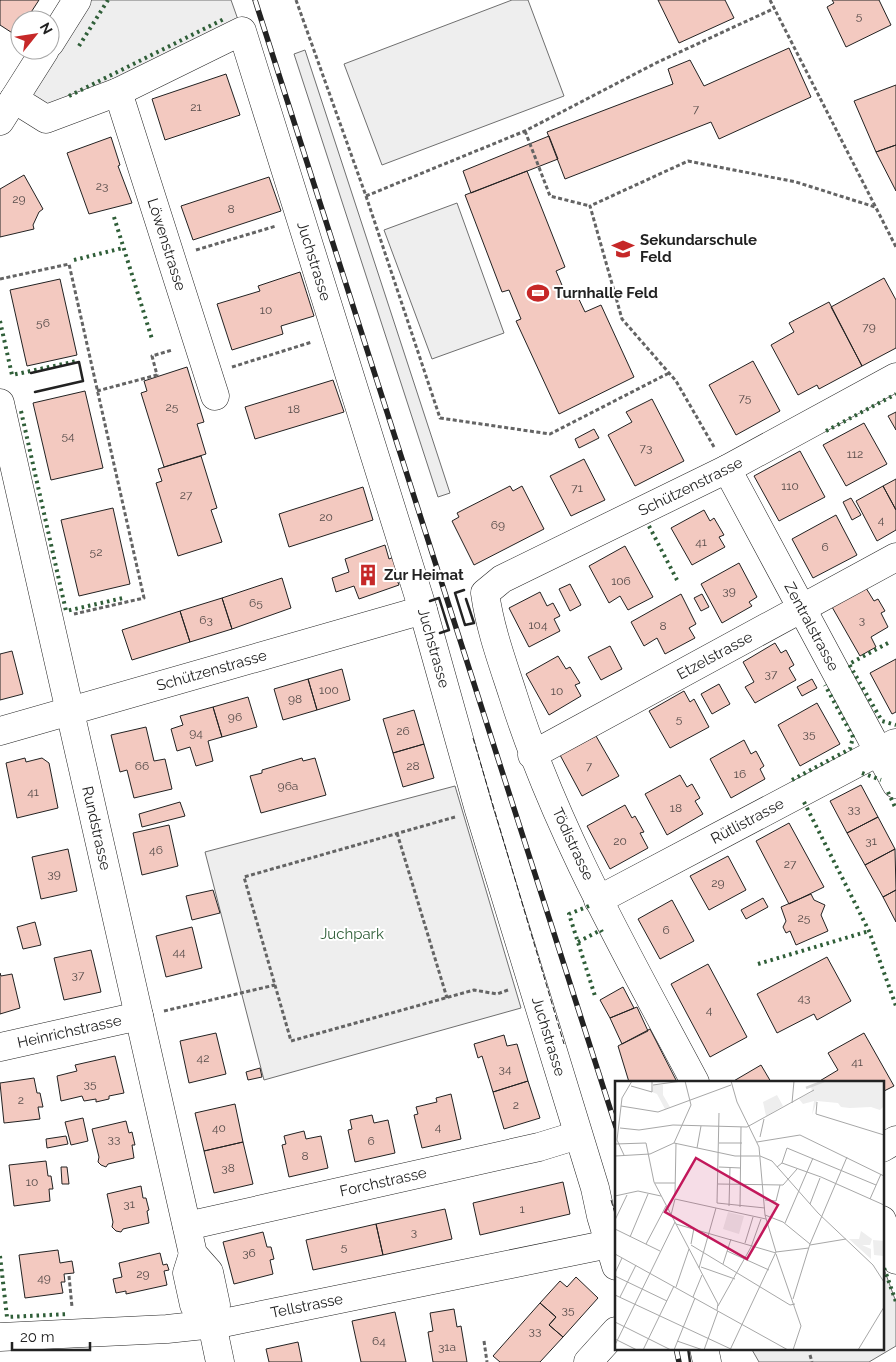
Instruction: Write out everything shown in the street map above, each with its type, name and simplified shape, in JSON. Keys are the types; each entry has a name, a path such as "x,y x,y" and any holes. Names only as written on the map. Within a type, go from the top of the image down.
{"street":[{"path":"60,26 77,0"},
{"name":"Juchstrasse","path":"118,92 242,32 423,610 479,810 578,1135 596,1188 612,1255"},
{"path":"39,60 7,110 46,119 118,92"},
{"name":"Löwenstrasse","path":"118,92 211,386"},
{"name":"Schützenstrasse","path":"485,593 502,579 727,469 896,377"},
{"name":"Rundstrasse","path":"0,403 9,482 49,619 187,1226 193,1254 187,1273 194,1305 212,1324"},
{"name":"Zentralstrasse","path":"727,469 802,609 888,747 896,784"},
{"name":"Etzelstrasse","path":"532,755 896,557"},
{"name":"Tödistrasse","path":"485,593 489,623 532,755 598,900 694,1081"},
{"name":"Schützenstrasse","path":"0,731 423,610"},
{"name":"Rütlistrasse","path":"598,900 888,747"},
{"name":"Heinrichstrasse","path":"0,1047 139,1016"},
{"name":"Forchstrasse","path":"187,1226 530,1149 578,1135"},
{"path":"884,1147 896,1140"},
{"path":"884,1226 896,1260"},
{"name":"Tellstrasse","path":"0,1337 167,1329 212,1324 612,1255"},
{"path":"212,1324 220,1362"},
{"path":"588,1362 615,1332"}],"path":[{"path":"296,0 366,196 440,418 550,434 669,373"},
{"path":"770,0 896,247"},
{"path":"366,196 525,131 656,63 775,8"},
{"path":"525,131 550,196 590,206 688,160 796,182 875,207"},
{"path":"590,206 622,319 676,381 727,469"},
{"path":"170,258 300,219"},
{"path":"0,279 69,264 144,598 49,619"},
{"path":"211,386 336,334"},
{"path":"97,391 157,375 152,356 197,342"},
{"path":"463,814 244,877 291,1041 474,990 497,994 515,988"},
{"path":"397,833 447,998"},
{"path":"139,1016 275,985"},
{"path":"484,1341 487,1362"},
{"path":"810,1355 812,1362"}],"green space":[{"path":"77,0 231,0 242,31 46,119 14,99 39,60 60,60 60,27"},
{"path":"512,0 528,0 564,96 382,165 344,64"},
{"path":"305,50 450,493 438,497 294,54"},
{"path":"457,203 504,333 432,359 384,230"},
{"name":"Juchpark","path":"455,786 521,1008 264,1080 205,852"}],"shaded area":[{"path":"884,1269 896,1302 896,1346 869,1362 759,1362 752,1350 884,1350"}],"building":[{"path":"0,0 39,0 32,10 10,10 10,31 0,25"},
{"path":"658,0 725,0 734,18 679,43"},
{"path":"832,0 879,0 891,25 846,47 827,7 834,3"},
{"path":"789,48 811,97 719,139 711,122 565,179 547,132 673,84 668,69 690,60 704,86"},
{"path":"226,74 240,115 165,140 152,99"},
{"path":"896,85 896,145 876,152 854,101"},
{"path":"549,136 558,159 471,193 463,171"},
{"path":"111,137 120,165 118,166 132,203 89,214 67,153"},
{"path":"896,145 896,191 876,152"},
{"name":"Turnhalle Feld","path":"527,171 565,267 556,271 567,297 576,293 585,312 601,305 634,377 559,414 516,321 521,319 509,290 502,292 465,195"},
{"path":"24,175 43,209 39,212 33,225 34,229 0,237 0,189"},
{"path":"269,177 281,211 193,240 181,206"},
{"path":"300,272 314,316 281,326 283,334 232,350 217,304 260,291 258,286"},
{"path":"884,278 896,300 896,348 862,366 831,307"},
{"path":"60,279 77,355 27,366 10,290"},
{"path":"829,302 862,366 819,389 817,385 798,395 771,345 794,332 789,323"},
{"path":"753,361 780,411 736,435 709,385"},
{"path":"187,367 204,422 197,424 206,454 164,467 141,393 147,391 144,381"},
{"path":"333,380 344,412 255,439 245,407"},
{"path":"85,391 103,468 51,480 33,403"},
{"path":"652,399 684,461 635,486 608,435 632,422 626,412"},
{"path":"896,412 896,430 888,416"},
{"path":"864,423 887,464 846,486 823,445"},
{"path":"594,429 599,438 579,448 575,439"},
{"path":"800,451 825,497 779,521 754,476"},
{"path":"201,456 217,508 211,510 222,542 178,556 156,483 162,481 158,469"},
{"path":"584,459 605,500 571,516 550,476"},
{"path":"896,479 896,510 883,486"},
{"path":"510,486 513,491 522,486 544,529 474,565 452,521 459,517 457,513"},
{"path":"883,486 896,510 896,530 877,541 856,501"},
{"path":"363,487 373,520 289,547 279,514"},
{"path":"851,498 861,515 852,520 843,502"},
{"path":"113,508 130,584 79,596 61,520"},
{"path":"704,510 710,521 714,518 724,535 719,537 725,547 692,565 671,528"},
{"path":"836,515 857,555 813,578 792,539"},
{"name":"Zur Heimat","path":"385,545 389,559 394,557 399,570 394,572 399,585 359,599 354,586 336,592 332,578 349,572 345,559"},
{"path":"625,546 653,597 628,610 620,596 609,603 589,566"},
{"path":"739,563 757,597 749,602 752,606 722,623 701,584"},
{"path":"282,578 291,608 232,629 222,598"},
{"path":"570,584 581,605 570,611 559,589"},
{"path":"866,588 874,601 878,599 885,611 881,613 888,627 871,637 876,647 860,656 832,607"},
{"path":"540,592 547,606 553,603 560,616 554,619 560,631 529,647 509,608"},
{"path":"681,594 696,624 689,628 695,638 665,654 657,638 644,646 631,622"},
{"path":"702,594 709,607 701,611 694,598"},
{"path":"222,598 232,629 190,642 180,611"},
{"path":"180,611 190,642 132,660 122,630"},
{"path":"775,643 781,653 786,650 794,665 789,668 796,680 755,703 745,687 754,682 743,662"},
{"path":"610,646 622,669 601,680 588,657"},
{"path":"12,651 23,694 0,700 0,654"},
{"path":"558,656 566,669 570,667 580,683 575,685 581,696 549,715 526,674"},
{"path":"896,659 896,712 892,714 870,673"},
{"path":"342,669 350,700 317,710 308,679"},
{"path":"308,679 317,710 283,720 274,689"},
{"path":"812,679 817,688 802,696 797,687"},
{"path":"719,684 730,704 712,714 701,694"},
{"path":"684,691 690,702 694,699 709,727 670,748 649,711"},
{"path":"248,697 257,727 222,737 213,707"},
{"path":"817,703 840,744 800,766 778,725"},
{"path":"213,707 222,737 208,741 213,761 196,766 190,747 177,751 171,729 183,725 180,716"},
{"path":"414,710 424,744 393,753 383,719"},
{"path":"146,727 154,761 165,759 172,789 134,798 127,770 120,772 111,735"},
{"path":"596,736 619,776 582,796 560,755"},
{"path":"744,740 751,754 756,751 764,766 760,769 765,779 731,798 710,759"},
{"path":"424,744 434,778 403,787 393,753"},
{"path":"25,758 26,762 42,758 49,763 58,808 17,818 6,763"},
{"path":"302,758 303,761 315,758 326,795 261,813 250,776 262,773 262,770"},
{"path":"680,775 687,787 692,784 700,798 695,801 703,814 667,835 645,794"},
{"path":"861,785 878,817 847,833 830,801"},
{"path":"180,802 185,816 142,827 139,814"},
{"path":"625,805 632,818 635,816 644,832 640,833 648,848 610,869 587,826"},
{"path":"878,817 895,849 865,865 847,833"},
{"path":"789,823 824,887 789,904 756,841"},
{"path":"169,825 178,866 142,875 133,833"},
{"path":"68,849 77,891 41,899 32,857"},
{"path":"895,849 896,890 883,897 865,865"},
{"path":"728,856 746,890 709,910 690,876"},
{"path":"213,890 220,913 192,920 186,896"},
{"path":"896,890 896,922 883,897"},
{"path":"811,894 814,900 825,905 821,915 828,931 796,945 790,931 786,933 783,927 786,921 781,907"},
{"path":"763,898 768,907 746,919 741,910"},
{"path":"672,900 694,941 660,959 638,919"},
{"path":"35,922 41,945 23,949 17,927"},
{"path":"192,927 202,968 166,977 156,936"},
{"path":"91,950 101,992 64,1000 54,958"},
{"path":"827,957 851,1001 817,1020 814,1014 777,1033 757,994"},
{"path":"708,964 747,1037 710,1057 671,984"},
{"path":"0,973 1,976 12,974 20,1008 0,1014"},
{"path":"623,987 634,1008 610,1018 600,1000"},
{"path":"637,1007 648,1031 622,1044 610,1018"},
{"path":"650,1029 676,1081 629,1081 618,1046"},
{"path":"216,1033 226,1074 189,1083 180,1041"},
{"path":"864,1033 894,1086 884,1091 884,1081 820,1081 838,1070 828,1053"},
{"path":"504,1035 507,1046 517,1044 528,1081 493,1092 482,1056 478,1058 474,1044"},
{"path":"115,1056 124,1093 109,1096 109,1099 96,1102 96,1099 84,1101 82,1096 61,1101 57,1076 77,1071 75,1065"},
{"path":"761,1065 770,1081 734,1081"},
{"path":"260,1068 262,1077 248,1080 246,1072"},
{"path":"34,1078 37,1093 40,1093 43,1107 38,1107 40,1119 4,1123 0,1083"},
{"path":"528,1081 540,1118 504,1129 493,1092"},
{"path":"451,1094 461,1139 422,1148 414,1115 418,1114 416,1107 437,1102 436,1098"},
{"path":"235,1104 243,1142 204,1151 195,1113"},
{"path":"372,1115 374,1123 388,1120 395,1153 355,1162 348,1130 352,1129 350,1120"},
{"path":"83,1118 88,1141 71,1145 65,1122"},
{"path":"126,1121 129,1133 132,1132 135,1145 132,1145 134,1158 108,1164 106,1167 101,1165 98,1162 99,1157 92,1129"},
{"path":"304,1131 306,1139 321,1136 328,1168 289,1177 282,1145 286,1144 284,1136"},
{"path":"66,1136 68,1144 47,1148 46,1139"},
{"path":"243,1142 253,1184 214,1193 204,1151"},
{"path":"46,1161 48,1176 51,1176 53,1189 49,1189 50,1201 14,1206 9,1165"},
{"path":"61,1167 67,1167 69,1184 62,1184"},
{"path":"563,1182 570,1214 480,1235 473,1203"},
{"path":"141,1186 143,1198 146,1198 149,1210 147,1211 149,1223 123,1229 121,1232 116,1231 112,1227 113,1222 107,1194"},
{"path":"445,1209 452,1239 383,1255 376,1224"},
{"path":"376,1224 383,1255 313,1270 306,1240"},
{"path":"263,1232 267,1247 271,1247 274,1259 270,1260 273,1274 234,1284 223,1242"},
{"path":"58,1250 60,1263 72,1261 74,1273 64,1274 65,1282 61,1282 63,1293 25,1298 19,1255"},
{"path":"160,1253 163,1265 167,1264 169,1270 164,1271 167,1285 126,1294 126,1291 116,1293 113,1279 122,1277 119,1263"},
{"path":"576,1277 598,1298 563,1337 549,1325 556,1317 540,1303 560,1281 567,1287"},
{"path":"540,1303 556,1317 549,1325 563,1337 540,1362 500,1362 493,1356"},
{"path":"454,1309 457,1327 461,1326 467,1362 433,1362 428,1332 433,1331 430,1313"},
{"path":"395,1312 406,1362 361,1362 352,1321"},
{"path":"298,1342 302,1362 269,1362 266,1349"}],"railway":[{"path":"255,0 615,1124"},
{"path":"676,1350 679,1362"}],"hedge":[{"path":"79,46 108,0"},
{"path":"69,96 224,19"},
{"path":"114,217 152,339"},
{"path":"74,260 123,248"},
{"path":"0,321 12,375 77,361"},
{"path":"826,431 896,394"},
{"path":"21,411 66,611 123,598"},
{"path":"649,526 677,580"},
{"path":"888,643 849,664 882,721 896,725"},
{"path":"792,780 850,749 853,737 825,685"},
{"path":"862,773 881,780"},
{"path":"888,792 896,809"},
{"path":"804,802 869,931 896,1006"},
{"path":"589,906 569,914 595,996"},
{"path":"578,942 601,930 602,932"},
{"path":"758,964 869,931"},
{"path":"0,1256 7,1317 69,1314"},
{"path":"884,1268 896,1302"}],"fence":[{"path":"473,738 564,1044"},
{"path":"611,1200 615,1214"}],"wall":[{"path":"31,373 79,362 83,381 35,392"},
{"path":"464,590 455,593 465,625 474,623 466,599"},
{"path":"430,601 439,598 449,630 440,633"},
{"path":"688,1350 690,1362"}],"place":[{"name":"Sekundarschule Feld","path":"623,249"},
{"name":"Turnhalle Feld","path":"538,293"},
{"name":"Zur Heimat","path":"368,575"}]}
